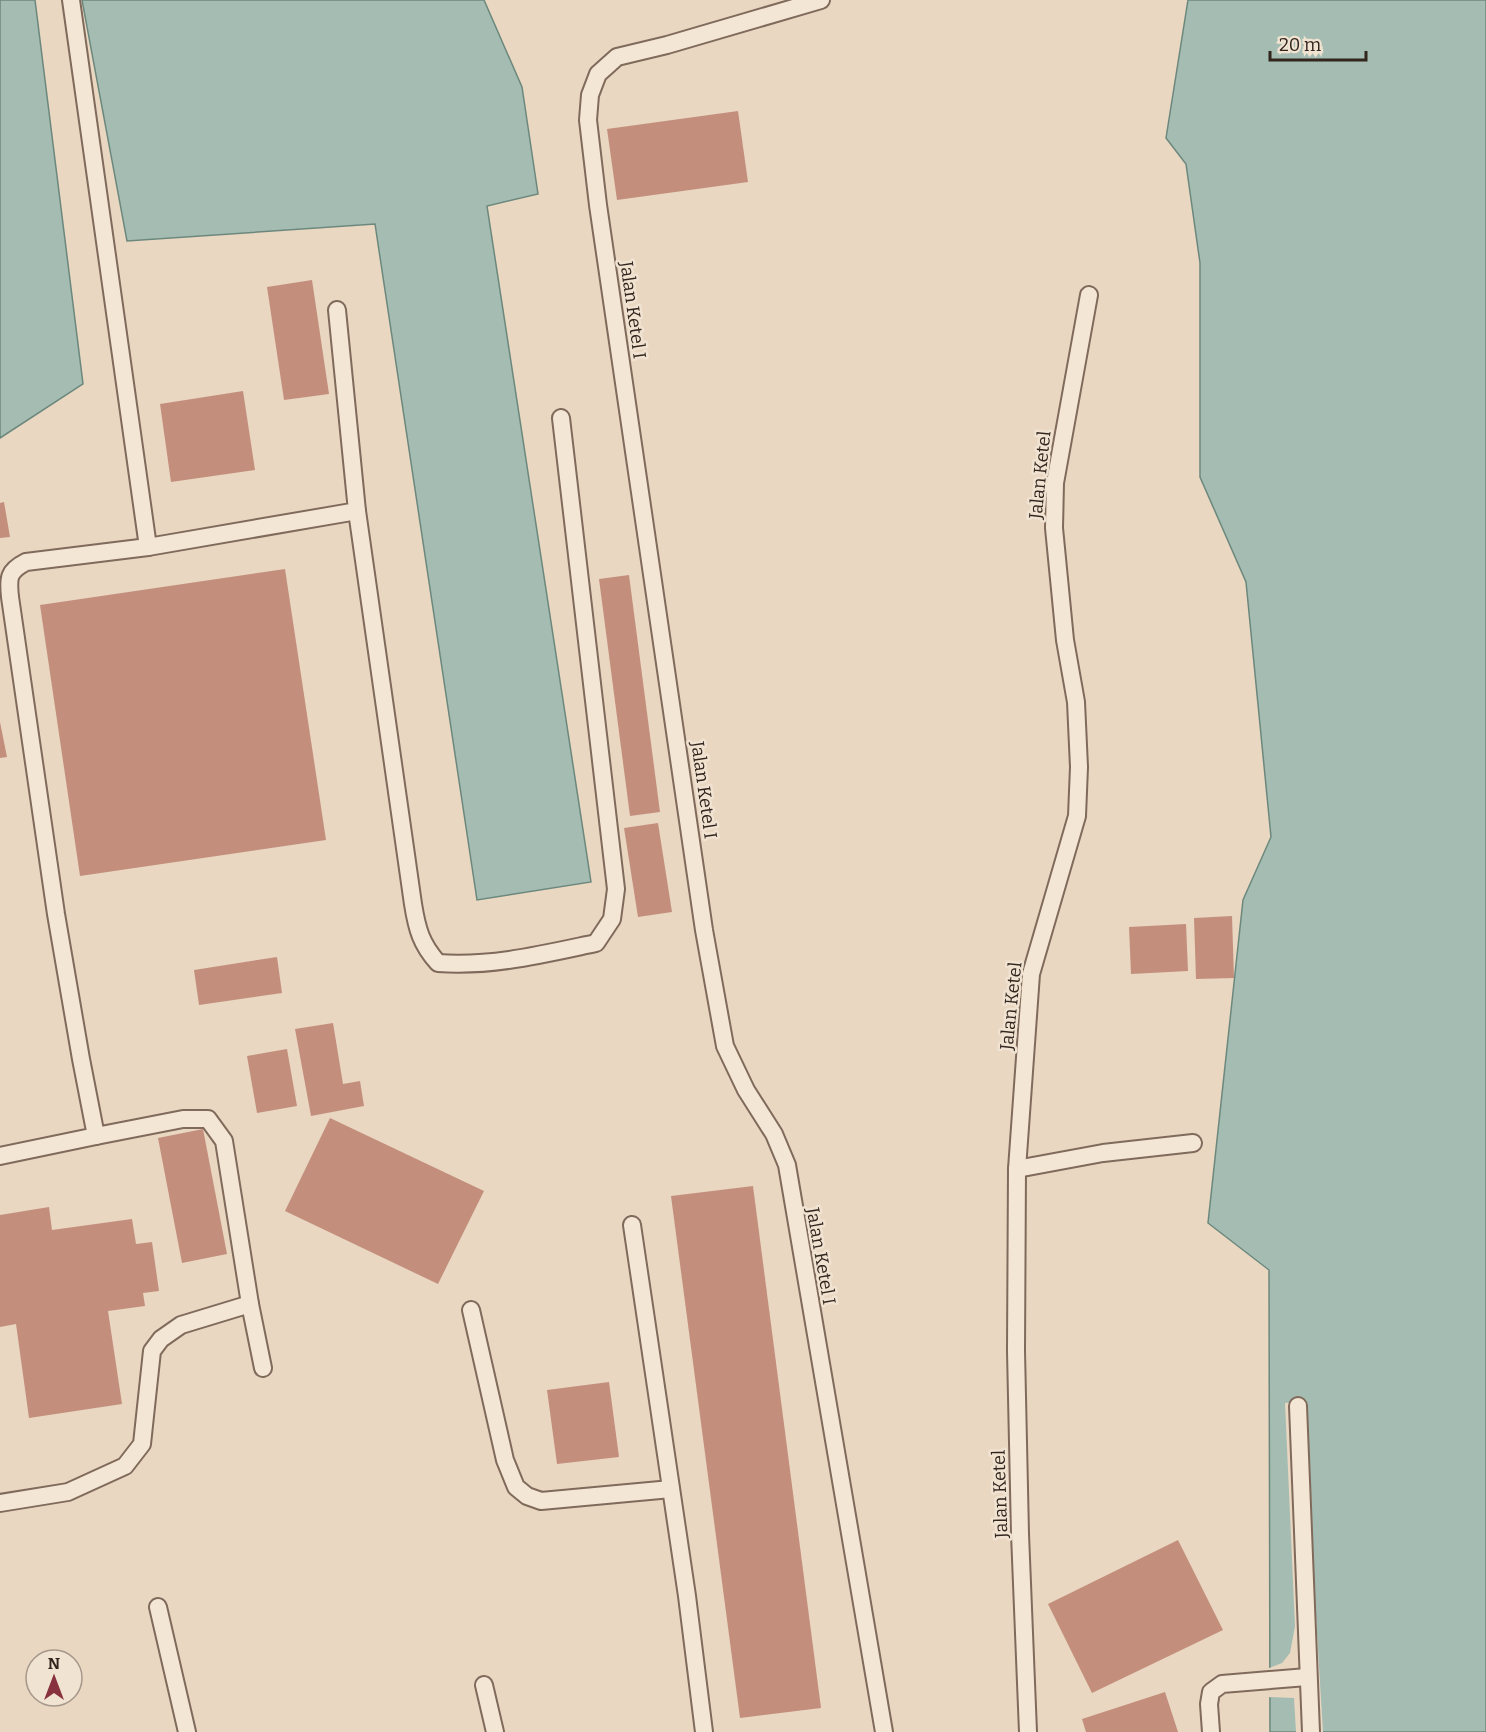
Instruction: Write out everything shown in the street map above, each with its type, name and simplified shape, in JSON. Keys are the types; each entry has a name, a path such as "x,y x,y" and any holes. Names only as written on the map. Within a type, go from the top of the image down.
{"lane":[{"path":"71,0 148,547"},
{"name":"Jalan Ketel I","path":"821,0 618,57 598,74 590,95 588,120 598,205 703,919 725,1046 746,1090 774,1134 787,1165 884,1732"},
{"name":"Jalan Ketel","path":"1028,1732 1016,1351 1017,1168 1031,974 1077,816 1079,767 1076,702 1065,640 1054,517 1055,483 1089,295"},
{"path":"337,310 357,511 414,913 417,930 427,951 438,963 519,960 596,943 612,918 616,889 561,418"},
{"path":"96,1136 56,914 5,574 26,562 148,547 357,511"},
{"path":"0,1156 183,1119 208,1119 224,1141 250,1305 263,1368"},
{"path":"1017,1168 1103,1153 1193,1143"},
{"path":"632,1224 687,1596 704,1732"},
{"path":"0,1503 68,1492 125,1466 142,1444 152,1351 161,1339 181,1325 250,1305"},
{"path":"471,1310 506,1460 516,1487 527,1496 541,1501 671,1490"},
{"path":"1298,1406 1307,1677 1311,1732"},
{"path":"158,1607 187,1732"},
{"path":"1211,1732 1209,1704 1211,1692 1222,1684 1307,1677"},
{"path":"484,1685 495,1732"}],"shaded area":[{"path":"0,0 35,0 83,384 0,438"},
{"path":"82,0 484,0 522,87 538,194 487,206 591,882 477,900 375,224 127,241"},
{"path":"1188,0 1486,0 1486,1732 1270,1732 1269,1270 1208,1223 1243,900 1271,837 1246,582 1200,477 1200,263 1186,164 1166,138"}],"pier":[{"path":"1303,1402 1323,1732 1296,1732 1294,1698 1267,1697 1267,1669 1282,1663 1290,1653 1295,1626 1285,1403"}],"building":[{"path":"738,111 748,182 617,200 607,129"},
{"path":"312,280 329,394 284,400 267,287"},
{"path":"243,391 255,470 171,482 160,404"},
{"path":"4,502 10,537 0,538 0,503"},
{"path":"285,569 326,840 80,876 40,605"},
{"path":"629,575 660,812 630,816 599,579"},
{"path":"0,722 7,757 0,758"},
{"path":"658,823 672,912 638,917 624,828"},
{"path":"1232,916 1234,978 1196,979 1194,918"},
{"path":"1186,924 1188,971 1131,974 1129,927"},
{"path":"277,957 282,993 199,1005 194,970"},
{"path":"333,1023 343,1084 360,1081 364,1106 311,1116 295,1029"},
{"path":"287,1049 297,1106 257,1113 247,1056"},
{"path":"330,1118 484,1191 438,1284 285,1211"},
{"path":"203,1129 227,1254 182,1263 158,1138"},
{"path":"753,1186 821,1708 740,1718 671,1196"},
{"path":"49,1207 52,1230 132,1219 136,1244 152,1242 159,1291 143,1293 145,1306 108,1311 122,1404 29,1418 16,1324 0,1327 0,1215"},
{"path":"609,1382 619,1457 557,1464 547,1390"},
{"path":"1178,1540 1223,1630 1092,1693 1048,1604"},
{"path":"1165,1692 1178,1732 1086,1732 1082,1719"}]}
